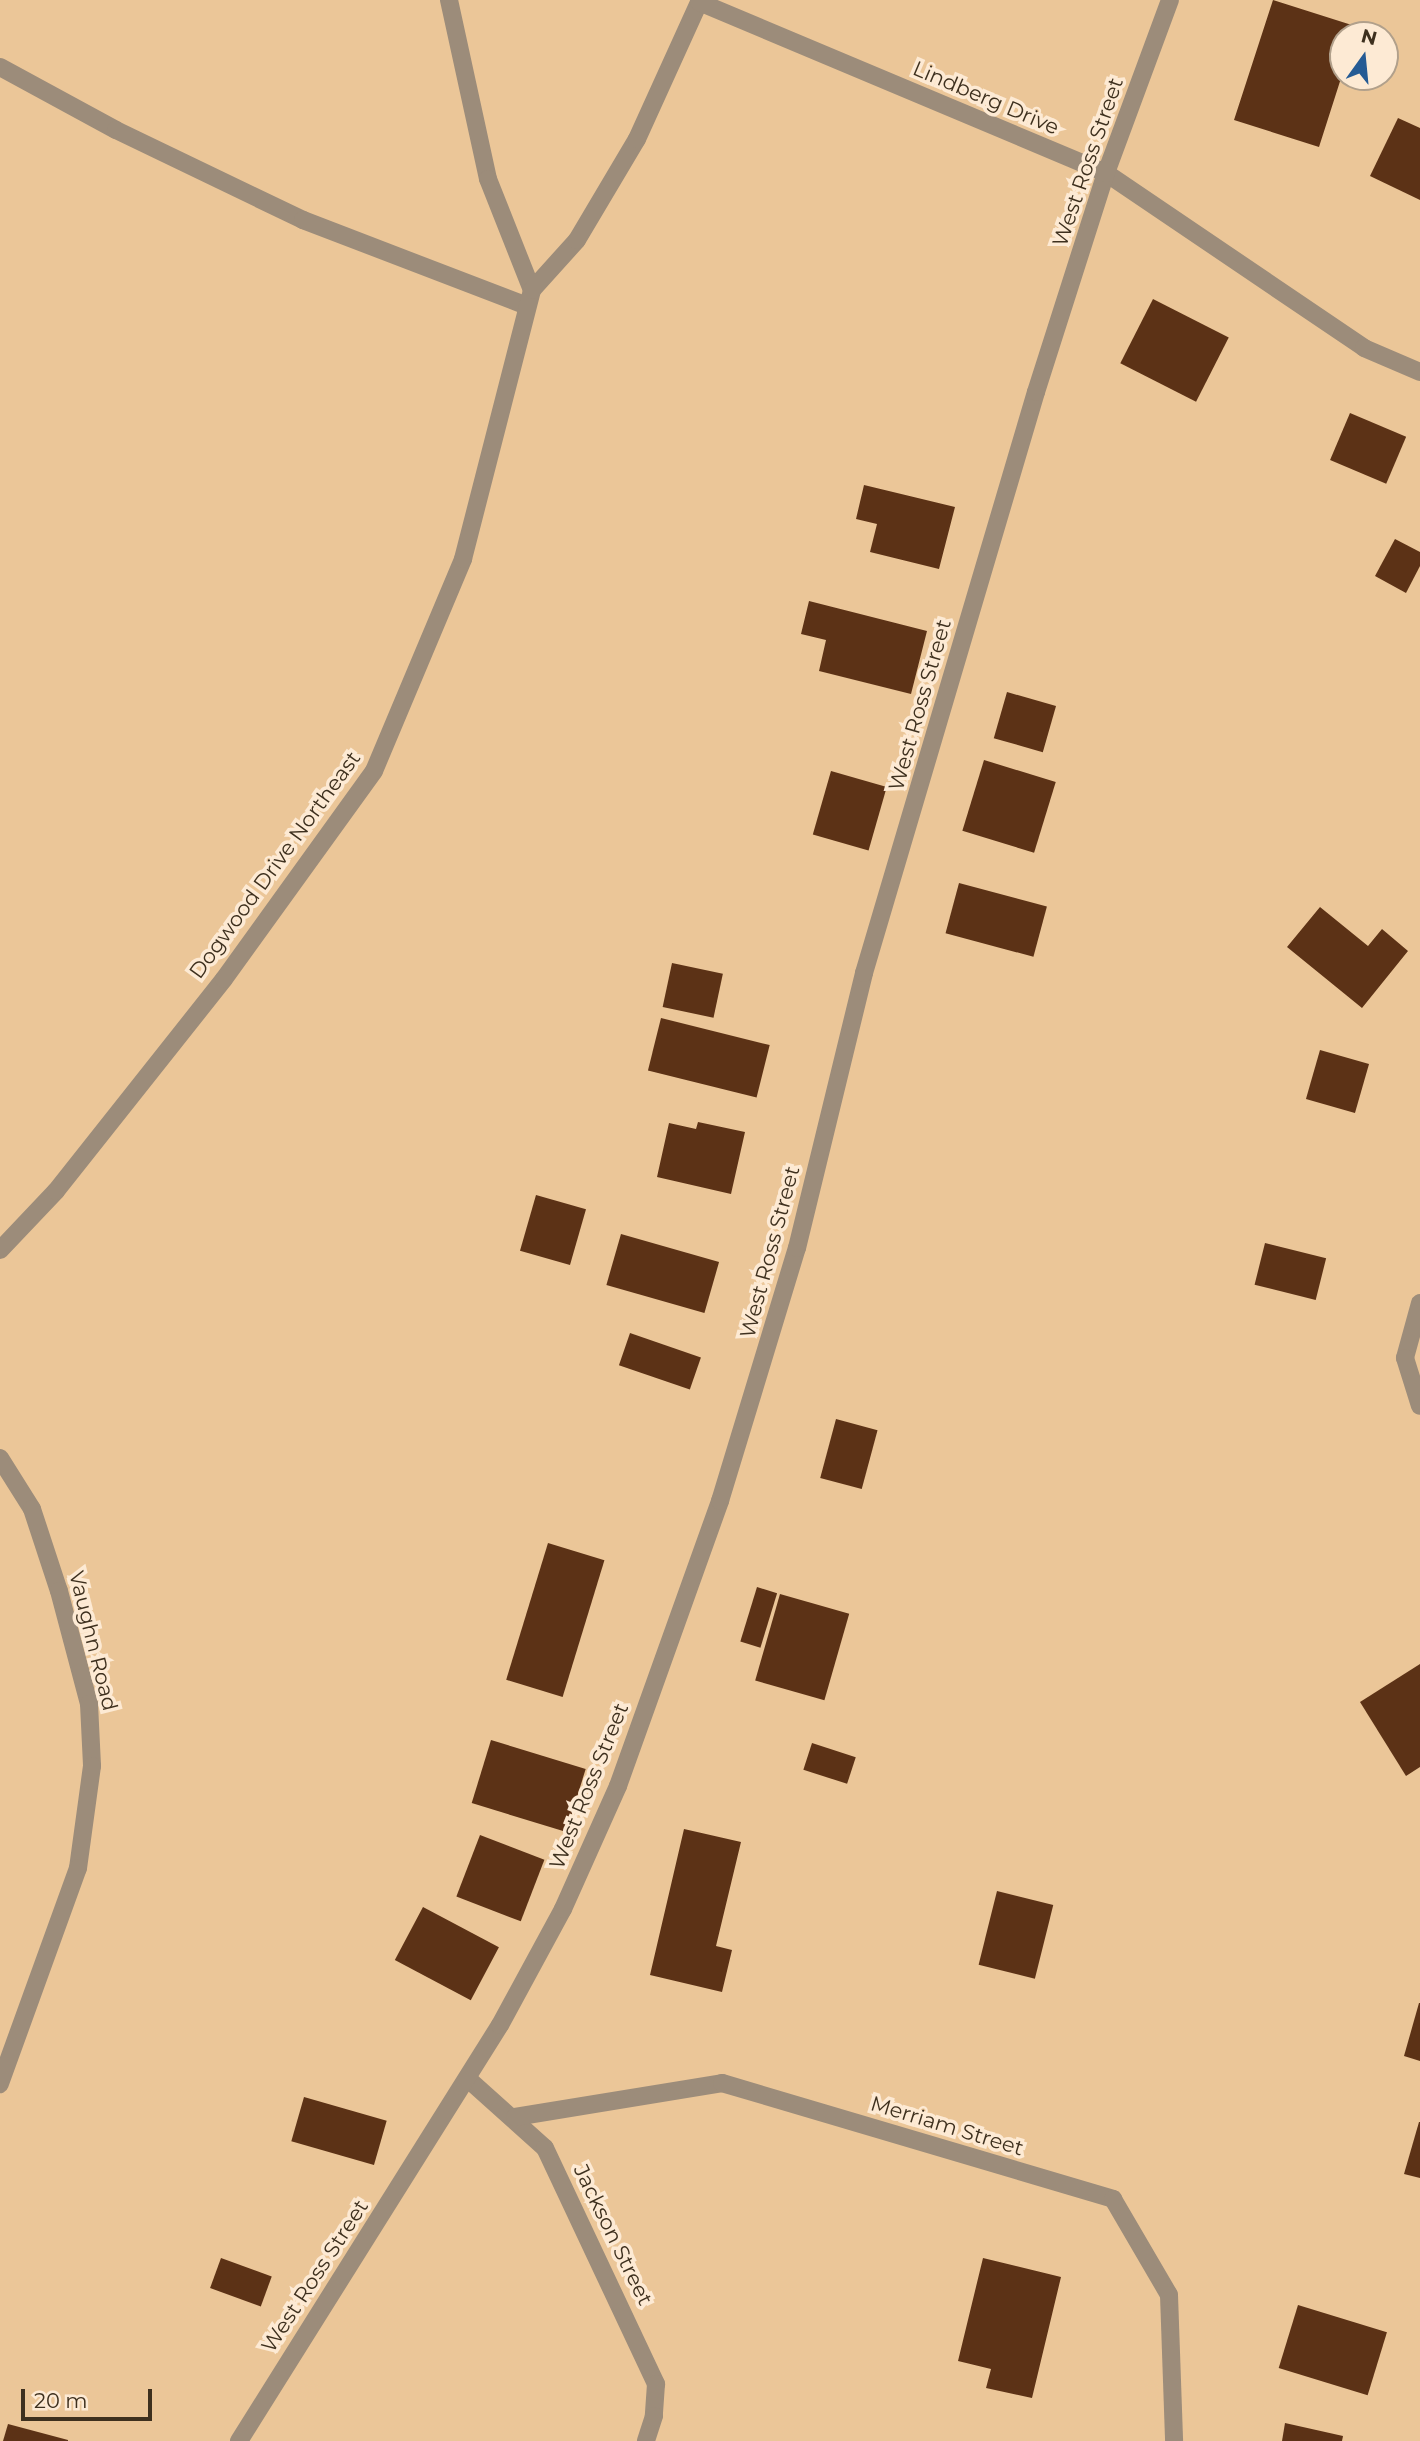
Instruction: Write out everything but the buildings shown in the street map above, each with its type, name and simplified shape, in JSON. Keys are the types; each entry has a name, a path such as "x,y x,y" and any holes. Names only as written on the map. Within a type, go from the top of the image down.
{"street":[{"path":"449,0 488,179 530,298"},
{"name":"West Ross Street","path":"239,2441 468,2079 563,1909 618,1786 720,1501 797,1248 868,959 1032,405 1106,173 1170,0"},
{"name":"Dogwood Drive Northeast","path":"0,1250 56,1191 224,979 374,771 463,559 530,298 577,240 637,139 700,1"},
{"name":"Lindberg Drive","path":"700,1 1106,173 1352,340 1420,372"},
{"path":"0,67 105,125 303,220 530,298"},
{"path":"1420,1304 1405,1358 1420,1406"},
{"name":"Vaughn Road","path":"0,1458 32,1508 58,1591 89,1704 92,1766 78,1868 0,2084"},
{"name":"Jackson Street","path":"468,2079 515,2118 545,2148 656,2384 654,2416 646,2441"},
{"name":"Merriam Street","path":"515,2118 722,2083 1113,2199 1169,2295 1174,2441"}]}
